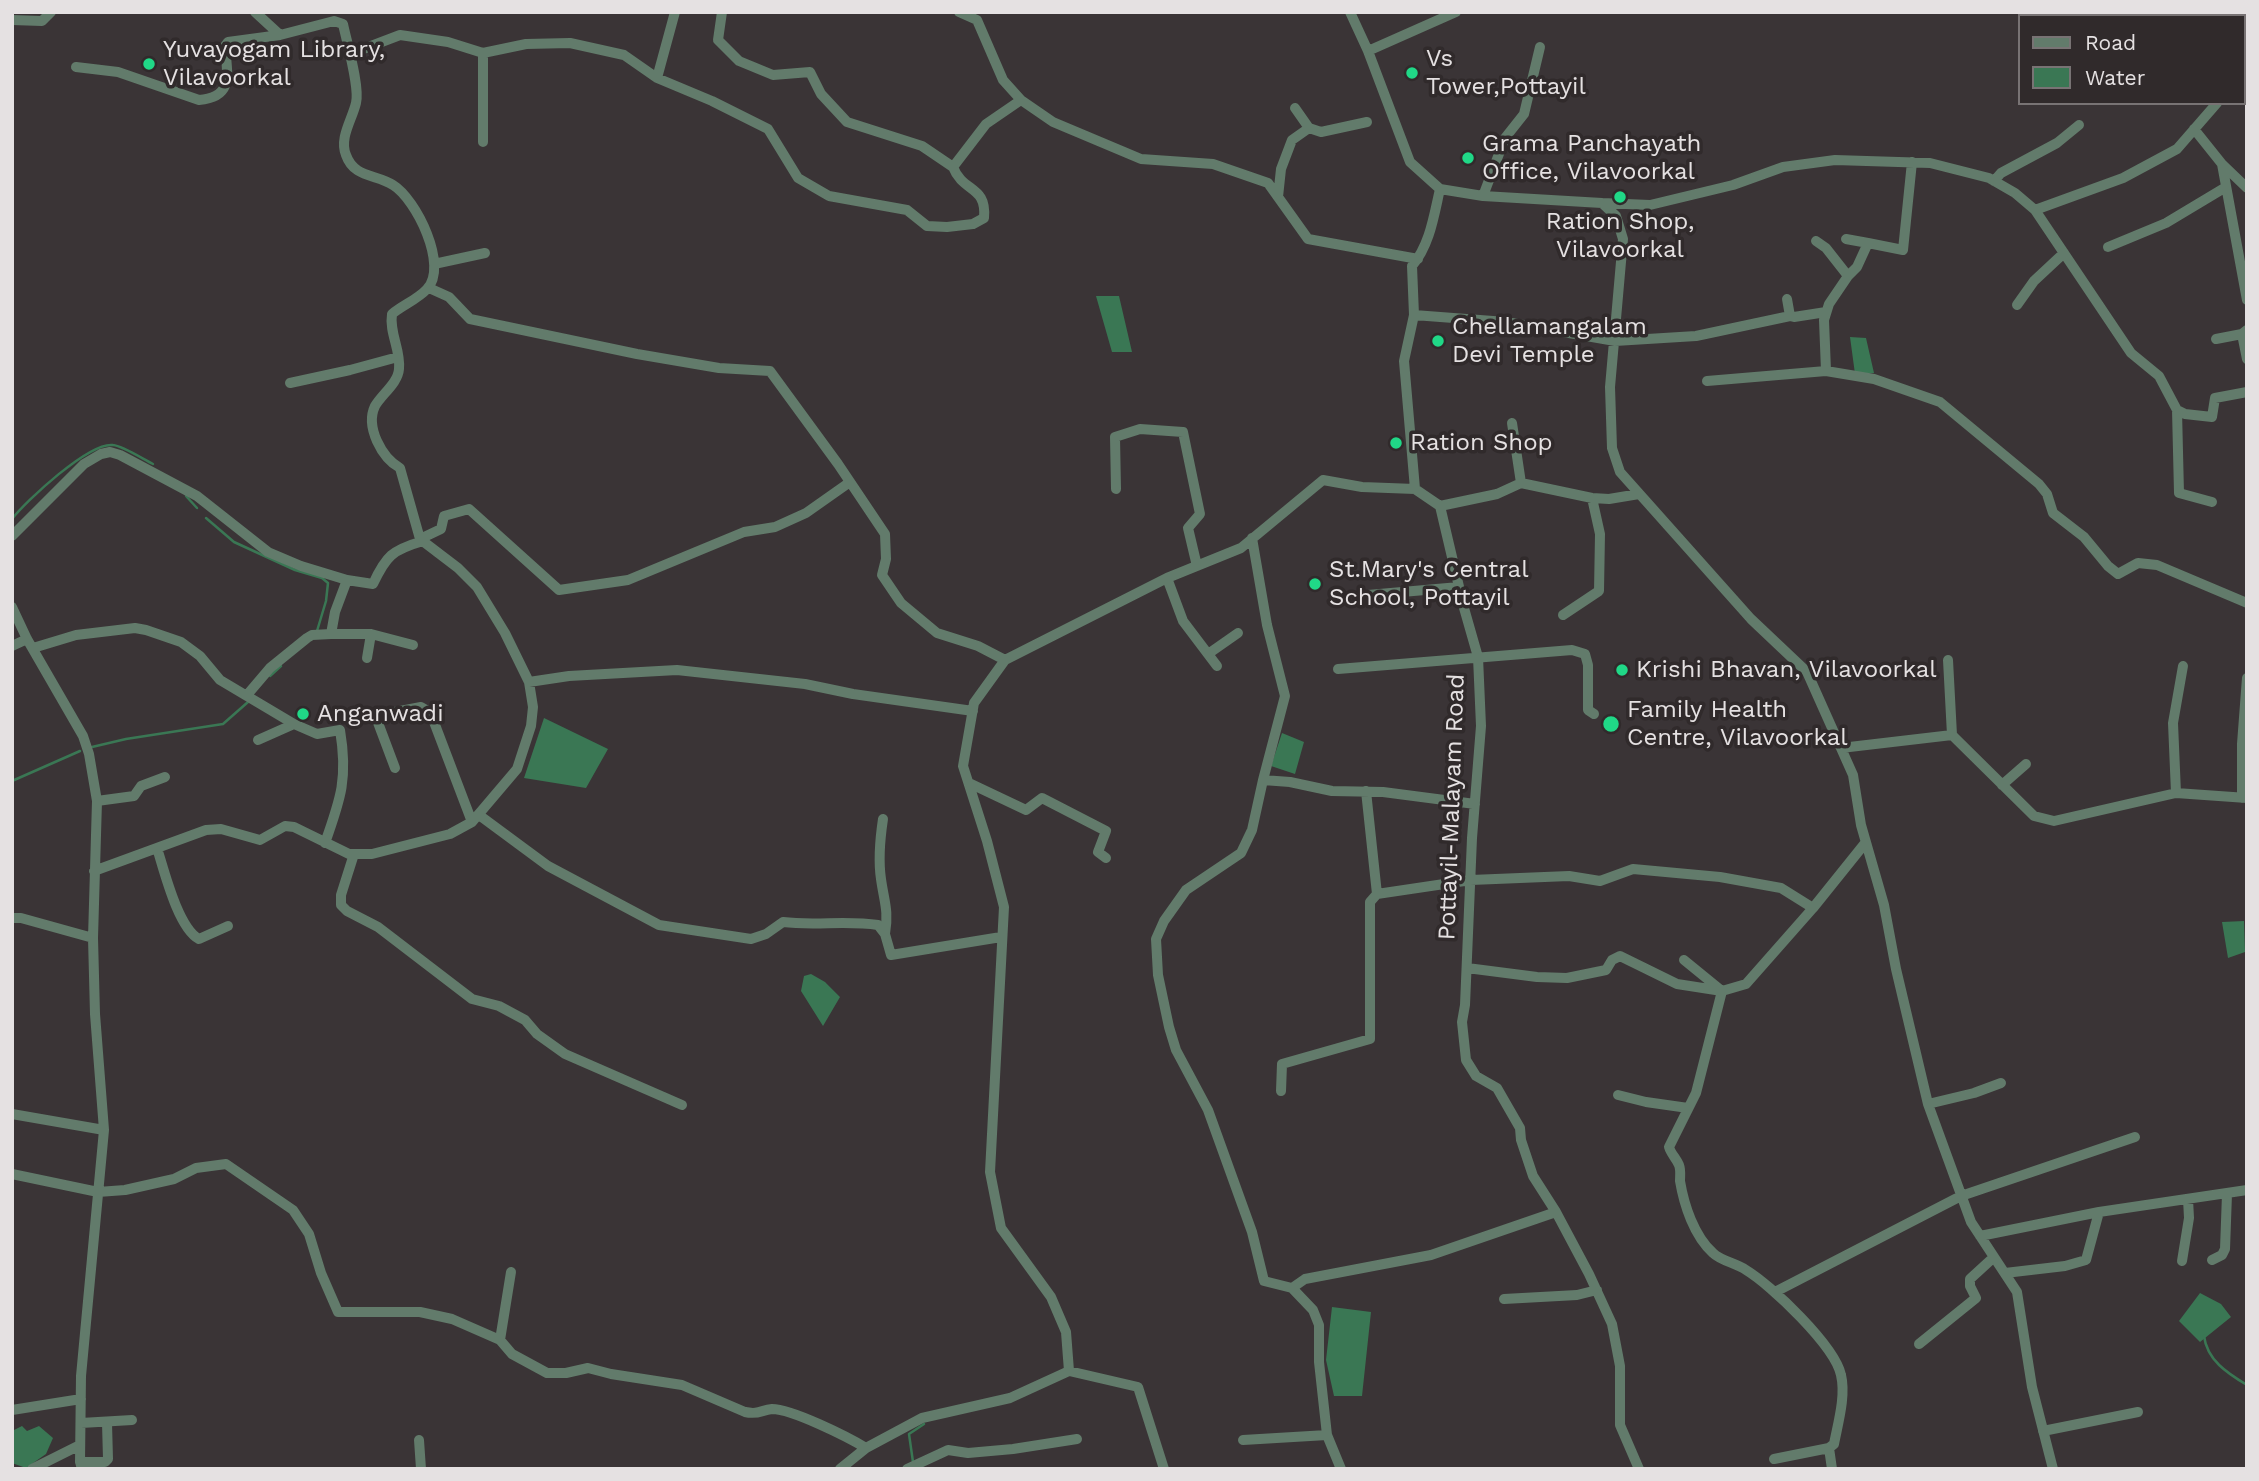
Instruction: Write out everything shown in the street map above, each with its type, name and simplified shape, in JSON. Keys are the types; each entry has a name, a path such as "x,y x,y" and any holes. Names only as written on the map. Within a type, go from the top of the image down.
{"street":[{"path":"12,20 42,21 51,12"},
{"path":"254,12 280,35"},
{"path":"657,78 675,12"},
{"path":"350,54 400,35 448,41 483,53 526,44 570,43 624,55 657,78 768,129 798,178 829,196 907,211 927,226 973,225 984,218 985,204 979,194 956,174 953,167 922,146 847,122 821,93 810,72 773,75 739,61 718,40 722,12"},
{"path":"959,12 977,20 1003,80 1021,100 1053,122 1141,159 1213,164 1268,183 1308,239 1418,259"},
{"path":"1350,12 1368,51 1410,162 1440,189 1483,196 1650,205 1733,185 1783,167 1836,160 1930,163 1994,181 2015,193 2035,211 2132,353 2159,376 2177,410 2179,493 2212,502"},
{"path":"1368,51 1456,12"},
{"path":"76,68 118,72 199,100 206,99 225,90 228,84 225,46 228,42 280,35 339,22 343,24 357,101 345,138 345,153 352,167 359,173 394,185 408,200 429,235 434,264 429,288 392,314 391,323 399,368 397,376 373,410 374,431 379,449 392,464 400,468 421,540 452,563 477,587 505,633 530,682 533,707 531,726 517,769 476,818 450,834 372,854 354,854 294,827 285,826 260,839 221,829 206,830 94,871"},
{"path":"1483,196 1505,138 1524,114 1540,47"},
{"path":"483,53 483,142"},
{"path":"953,167 986,124 1021,100"},
{"path":"2035,211 2123,178 2177,149 2215,105"},
{"path":"1295,108 1309,128 1321,132 1367,122"},
{"path":"1994,181 2001,173 2057,144 2079,125"},
{"path":"1278,198 1281,169 1292,140 1309,128"},
{"path":"2194,130 2222,164 2247,188"},
{"path":"1846,239 1903,250 1912,162"},
{"path":"2222,164 2247,300"},
{"path":"2108,247 2166,223 2226,187"},
{"path":"1415,489 1404,361 1414,315 1412,266 1418,259 1432,227 1440,189"},
{"path":"1602,203 1616,216 1623,239 1610,387 1612,448 1620,472 1751,619 1807,672 1853,775 1861,825 1884,905 1896,969 1928,1104 1971,1222 2017,1292 2032,1387 2053,1469"},
{"path":"1816,242 1826,248 1848,276"},
{"path":"1826,371 1826,312 1848,276 1857,267 1868,243"},
{"path":"434,264 485,253"},
{"path":"2017,305 2034,281 2064,253"},
{"path":"429,288 449,298 470,319 637,354 719,368 770,371 885,534 886,559 882,575 901,603 937,634 978,646 1005,660"},
{"path":"1787,299 1790,316"},
{"path":"1414,315 1506,322 1615,341 1696,336 1790,316 1796,318 1826,312"},
{"path":"2216,340 2244,332 2247,359"},
{"path":"290,383 398,357"},
{"path":"1707,381 1826,371 1874,379 1940,402 2039,484 2047,494 2053,513 2084,537 2118,574 2138,563 2157,565 2247,603"},
{"path":"2177,410 2185,414 2212,417 2215,398 2247,392"},
{"path":"1513,424 1521,483"},
{"path":"1116,489 1115,437 1140,429 1183,432 1200,514 1188,527 1197,566"},
{"path":"12,536 42,509 84,464 110,452 197,496 268,552 301,566 347,580 373,584 384,559 441,529 444,516 468,509 559,590 628,580 744,532 775,527 806,513 850,482"},
{"path":"1069,1371 1066,1332 1051,1297 1001,1228 990,1172 1004,907 987,841 963,766 974,704 1005,660 1167,578 1241,548 1323,480 1362,487 1415,489 1440,506 1497,494 1521,483 1592,498 1609,499 1639,494"},
{"path":"1563,615 1599,591 1600,534 1592,498"},
{"name":"Pottayil-Malayam Road","path":"1440,506 1478,657 1481,726 1462,1022 1466,1060 1476,1076 1497,1088 1509,1108 1520,1128 1521,1140 1533,1177 1556,1212 1612,1324 1620,1366 1620,1425 1639,1469"},
{"path":"1252,538 1267,625 1284,696 1251,830 1241,853 1186,890 1164,921 1156,939 1157,975 1172,1038 1208,1110 1252,1232 1264,1280 1292,1289 1312,1310 1319,1325 1319,1362 1328,1435 1341,1469"},
{"path":"1167,578 1183,621 1217,666"},
{"path":"331,634 335,612 347,580"},
{"path":"1368,595 1459,587"},
{"path":"12,607 83,736 97,801 93,938 96,1047 104,1130 80,1399 81,1465 105,1462 108,1459 107,1423"},
{"path":"12,646 76,635 135,628 146,630 181,642 200,656 220,680 294,724 317,733 340,730 345,767 343,794 326,843"},
{"path":"1208,654 1238,633"},
{"path":"368,659 371,634"},
{"path":"249,698 270,668 312,635 371,634 413,645"},
{"path":"1338,669 1573,650 1585,654 1588,664 1588,710 1594,713"},
{"path":"1948,660 1952,735 2034,816 2053,821 2176,793 2245,798 2242,744 2247,678"},
{"path":"2176,793 2173,723 2183,666"},
{"path":"530,682 569,676 677,670 805,684 853,694 973,711"},
{"path":"395,768 377,720 379,715 421,707 428,711 434,722 476,818 548,866 659,925 751,939 765,934 783,922 806,925 863,922 878,925 885,934 891,955 1001,937"},
{"path":"258,740 294,724"},
{"path":"1841,748 1952,735"},
{"path":"2002,785 2026,764"},
{"path":"97,801 134,796 141,786 166,777"},
{"path":"1263,780 1290,782 1332,791 1366,791 1475,804"},
{"path":"969,783 1026,810 1042,798 1106,831 1098,852 1107,858"},
{"path":"1366,791 1377,894"},
{"path":"883,819 879,852 888,917 885,934"},
{"path":"1467,968 1567,978 1606,970 1612,960 1620,956 1677,984 1722,991 1746,985 1866,842"},
{"path":"157,848 177,909 194,937 199,939 228,926"},
{"path":"354,854 341,895 341,905 347,911 379,928 472,999 499,1006 525,1020 537,1034 565,1054 682,1105"},
{"path":"1281,1091 1282,1064 1370,1039 1370,902 1377,894 1471,880 1569,876 1600,881 1633,869 1720,877 1781,888 1813,908"},
{"path":"12,918 21,918 93,938"},
{"path":"1684,960 1722,991"},
{"path":"1722,991 1696,1093 1669,1147 1671,1154 1679,1165 1681,1183 1697,1233 1714,1254 1745,1269 1775,1292 1833,1355 1841,1376 1840,1408 1834,1444 1829,1448 1774,1459"},
{"path":"1928,1104 1974,1093 2001,1083"},
{"path":"1618,1095 1688,1108"},
{"path":"12,1114 104,1130"},
{"path":"1775,1292 1961,1196 2135,1137"},
{"path":"12,1174 98,1192 125,1190 174,1179 196,1168 226,1164 293,1210 309,1234 321,1273 338,1312 420,1312 452,1319 500,1340 512,1354 547,1373 566,1373 588,1368 682,1385 745,1412 756,1414 772,1409 787,1413 866,1447"},
{"path":"1980,1236 2099,1212 2247,1190"},
{"path":"2212,1260 2222,1255 2225,1249 2227,1194"},
{"path":"2182,1261 2189,1218 2188,1199"},
{"path":"1292,1289 1305,1279 1456,1248 1556,1212"},
{"path":"2005,1273 2065,1266 2086,1260 2099,1212"},
{"path":"1919,1344 1976,1298 1970,1286 1970,1279 1994,1257"},
{"path":"500,1340 511,1272"},
{"path":"1504,1298 1577,1295 1597,1290"},
{"path":"840,1469 866,1447 922,1418 1010,1398 1069,1371 1138,1387 1164,1469"},
{"path":"12,1410 80,1399"},
{"path":"2043,1431 2138,1412"},
{"path":"81,1423 132,1420"},
{"path":"1243,1440 1328,1435"},
{"path":"907,1469 948,1450 968,1453 1013,1449 1077,1438"},
{"path":"419,1440 421,1469"},
{"path":"32,1469 80,1445"},
{"path":"1829,1448 1832,1469"}],"water":[{"path":"1096,296 1119,296 1132,352 1112,352"},
{"path":"1850,337 1866,338 1874,373 1855,374"},
{"path":"544,718 608,749 586,788 524,778"},
{"path":"1282,733 1304,742 1295,774 1271,766"},
{"path":"2244,921 2245,952 2228,958 2222,922"},
{"path":"811,974 825,982 840,997 823,1026 801,991 804,976"},
{"path":"2200,1293 2221,1304 2231,1317 2200,1342 2179,1321"},
{"path":"1332,1307 1371,1312 1362,1396 1334,1396 1326,1360"},
{"path":"22,1426 27,1431 39,1426 53,1438 46,1454 26,1468 12,1463 12,1431"}],"waterway":[{"path":"12,519 59,474 74,462 102,447 117,446 153,464"},
{"path":"186,496 197,508"},
{"path":"206,518 234,542 295,570 322,578 328,583 317,631"},
{"path":"270,676 281,666"},
{"path":"92,747 223,724 248,702"},
{"path":"12,781 80,751"},
{"path":"2204,1336 2214,1359 2225,1371 2247,1385"},
{"path":"913,1462 909,1434 924,1424"}],"place":[{"name":"Yuvayogam Library, Vilavoorkal","path":"149,64"},
{"name":"Vs Tower,Pottayil","path":"1412,73"},
{"name":"Grama Panchayath Office, Vilavoorkal","path":"1468,158"},
{"name":"Ration Shop, Vilavoorkal","path":"1620,197"},
{"name":"Chellamangalam Devi Temple","path":"1438,341"},
{"name":"Ration Shop","path":"1396,443"},
{"name":"St.Mary's Central School, Pottayil","path":"1315,584"},
{"name":"Krishi Bhavan, Vilavoorkal","path":"1622,670"},
{"name":"Anganwadi","path":"303,714"},
{"name":"Family Health Centre, Vilavoorkal","path":"1611,724"}]}
